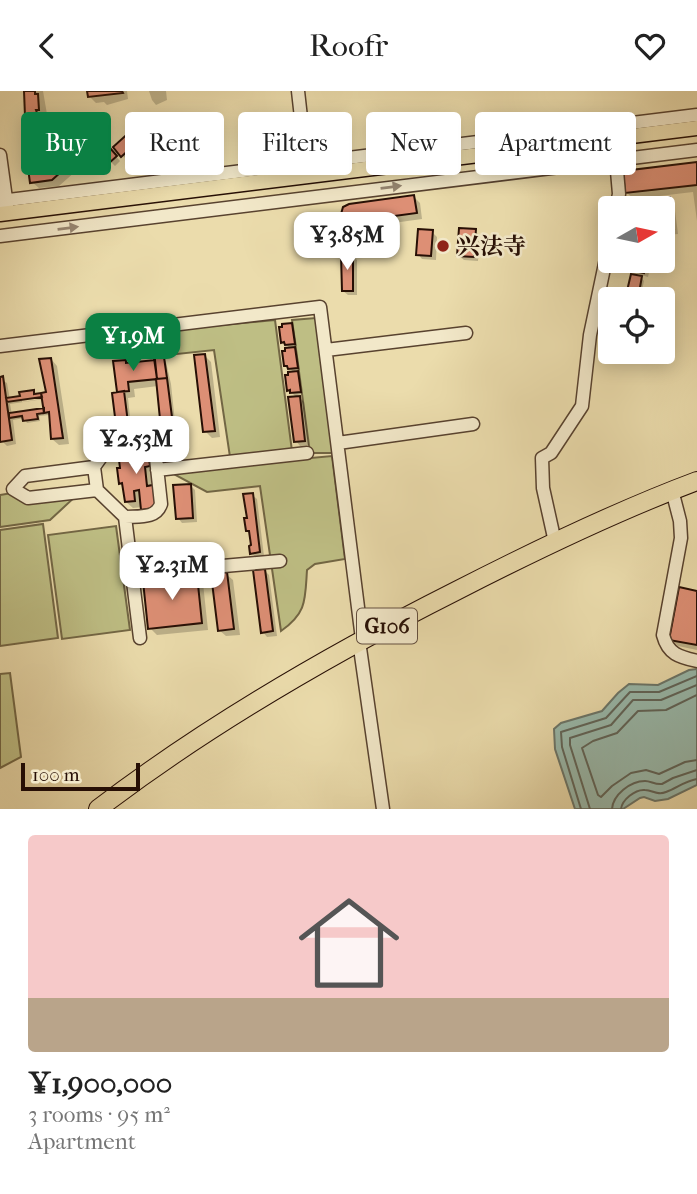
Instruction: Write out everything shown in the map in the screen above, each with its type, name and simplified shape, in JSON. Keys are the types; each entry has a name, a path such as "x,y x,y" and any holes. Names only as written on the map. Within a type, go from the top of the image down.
{"highway":[{"name":"G106","path":"98,809 154,767 221,723 361,640 555,542 697,481"}],"main road":[{"path":"352,164 697,128"},
{"path":"636,150 697,138"},
{"path":"3,210 475,167"},
{"path":"3,210 263,175"}],"street":[{"path":"298,91 300,112"},
{"path":"352,163 697,115"},
{"path":"636,153 697,150"},
{"path":"0,155 3,210"},
{"path":"0,236 475,173"},
{"path":"617,175 619,196"},
{"path":"555,542 543,488 542,458 551,453 582,406 590,335 603,273"},
{"path":"0,346 320,307 383,809"},
{"path":"326,350 466,333"},
{"path":"338,443 473,424"},
{"path":"125,517 152,515 159,510 161,504 154,440 141,426 117,432 109,440 94,467 97,490 125,517 140,638"},
{"path":"157,470 307,453"},
{"path":"7,490 25,476 94,467"},
{"path":"7,490 28,498 97,490"},
{"path":"671,490 680,521 681,538 663,635 665,644 674,654 697,661"},
{"path":"132,575 280,561"}],"green space":[{"path":"316,318 333,453 310,453 292,320"},
{"path":"275,320 292,451 230,457 214,350 149,357 147,332"},
{"path":"332,456 345,559 315,564 307,570 303,605 296,618 281,631 260,486 207,492 168,471"},
{"path":"0,495 77,495 50,520 0,527"},
{"path":"43,524 58,638 0,646 0,530"},
{"path":"116,526 130,630 62,639 48,535"},
{"path":"10,673 21,757 0,768 0,674"}],"water":[{"path":"697,669 697,785 668,799 655,801 640,798 623,809 575,809 555,749 554,729 561,723 602,711 629,684 658,685 689,670"}],"building":[{"path":"24,91 35,91 35,94 38,94 39,110 25,112"},
{"path":"87,91 122,91 123,93 88,97"},
{"path":"125,136 125,153 121,157 113,147"},
{"path":"111,149 117,156 111,161"},
{"path":"697,162 697,185 625,193 623,175 636,175 636,169"},
{"path":"29,175 58,175 52,180 30,183"},
{"path":"414,195 417,213 342,223 343,207 349,204"},
{"path":"459,228 476,229 474,257 457,256"},
{"path":"418,229 433,230 431,256 416,255"},
{"path":"341,254 353,254 353,291 342,291"},
{"path":"631,274 642,276 640,287 628,287"},
{"path":"292,323 295,344 285,345 284,342 281,343 279,327"},
{"path":"295,347 298,368 288,369 284,366 282,351"},
{"path":"205,354 215,431 203,432 194,355"},
{"path":"164,357 167,378 157,379 154,358"},
{"path":"51,358 63,438 51,439 49,412 44,413 41,393 46,392 39,359"},
{"path":"126,360 126,363 155,360 157,379 128,382 129,391 117,392 113,361"},
{"path":"298,371 301,392 290,393 290,390 287,391 285,375"},
{"path":"3,376 12,440 0,442 0,377"},
{"path":"167,378 172,417 160,419 156,379"},
{"path":"34,390 34,394 41,393 42,397 7,402 6,398 20,396 19,392"},
{"path":"124,391 128,423 116,425 112,393"},
{"path":"300,396 305,441 294,442 288,397"},
{"path":"44,408 44,413 37,414 38,419 23,421 22,416 9,418 9,413"},
{"path":"147,442 150,466 145,467 147,486 153,485 156,508 141,510 139,490 134,491 135,501 125,502 122,483 119,484 118,452 129,451 131,464 136,464 133,444"},
{"path":"191,484 193,518 176,519 173,485"},
{"path":"253,493 260,552 250,554 243,494"},
{"path":"265,569 273,631 261,633 253,570"},
{"path":"227,572 234,629 218,631 211,574"},
{"path":"197,575 202,623 148,629 143,581"},
{"path":"679,587 697,591 697,645 669,640"}],"place":[{"name":"兴法寺","path":"443,246"}]}
